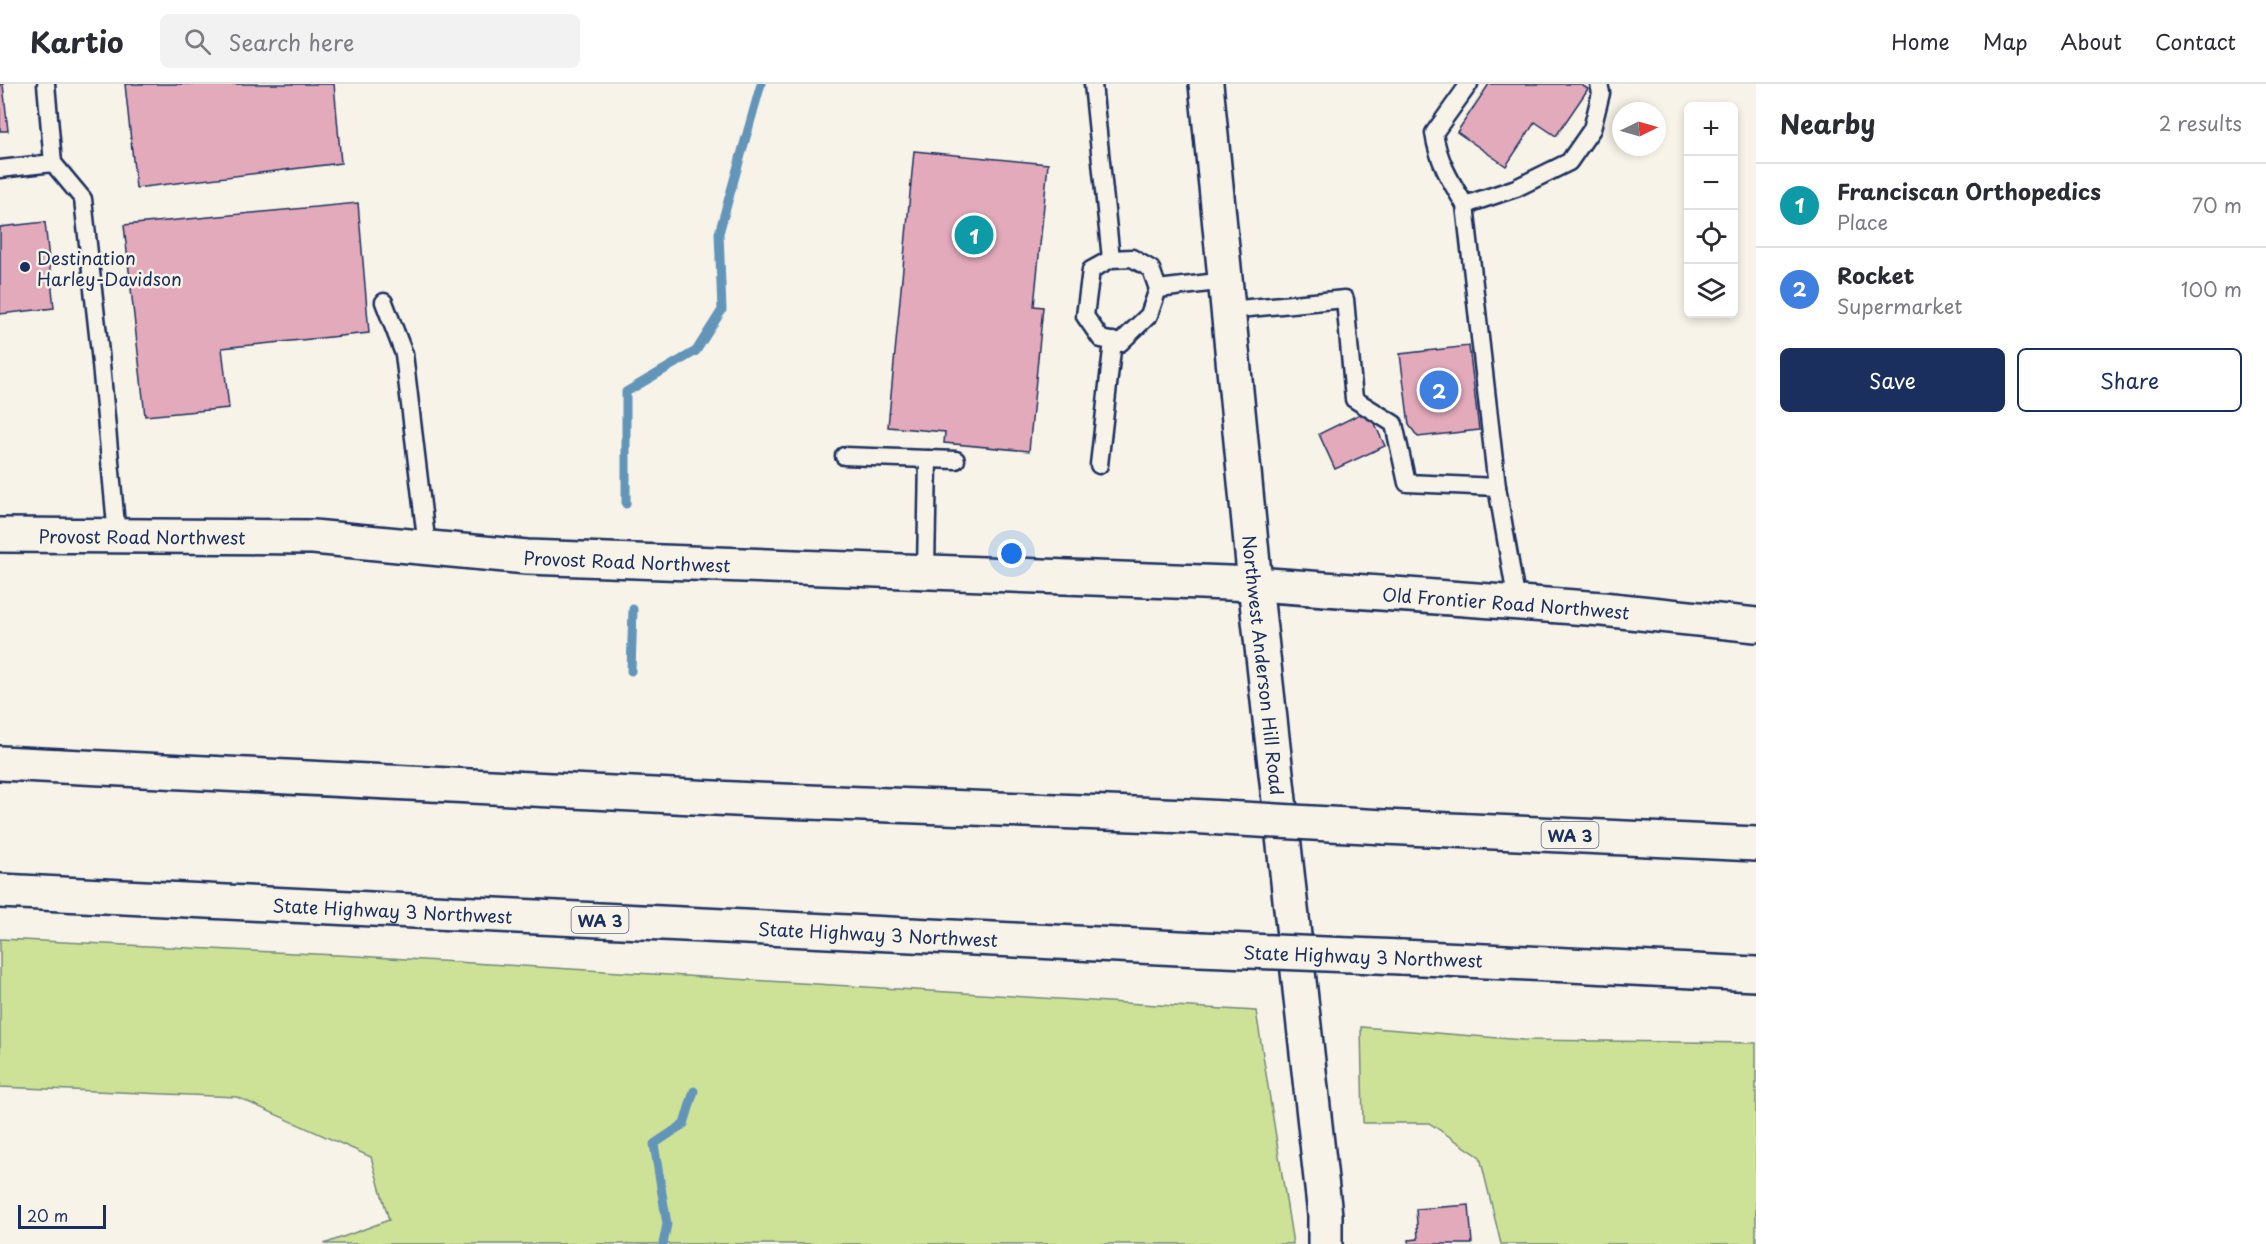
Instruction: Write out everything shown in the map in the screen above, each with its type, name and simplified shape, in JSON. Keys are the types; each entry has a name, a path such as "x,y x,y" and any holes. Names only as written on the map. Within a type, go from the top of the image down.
{"main road":[{"name":"Northwest Anderson Hill Road","path":"1206,84 1255,584 1325,1215 1325,1244"},
{"name":"Provost Road Northwest","path":"0,535 313,537 527,557 1255,584"},
{"name":"Old Frontier Road Northwest","path":"1255,584 1602,609 1756,625"},
{"name":"WA 3","path":"0,763 755,800 1188,816 1756,844"},
{"name":"State Highway 3 Northwest","path":"0,891 1756,974"}],"lane":[{"path":"46,84 54,163 83,199 117,536"},
{"path":"1093,84 1111,259"},
{"path":"1469,84 1434,134 1436,150 1448,178 1466,205 1497,487 1517,603"},
{"path":"1466,205 1516,188 1569,162 1592,129 1601,93 1599,84"},
{"path":"0,169 54,163"},
{"path":"1132,258 1151,269 1158,289 1149,315 1120,343 1101,339 1085,316 1091,270 1111,259 1132,258"},
{"path":"1158,289 1227,295 1345,299 1354,399 1394,424 1407,483 1497,487"},
{"path":"384,302 404,354 427,548"},
{"path":"1099,465 1113,341"},
{"path":"844,456 956,460"},
{"path":"926,571 928,459"}],"green space":[{"path":"0,939 357,956 1256,1011 1293,1244 324,1244 389,1220 371,1157 237,1097 0,1087"},
{"path":"1361,1027 1523,1040 1756,1043 1756,1244 1501,1244 1480,1157 1429,1123 1363,1123"}],"building":[{"path":"0,84 3,84 8,131 0,131"},
{"path":"125,84 334,84 341,163 136,188"},
{"path":"1489,84 1580,84 1588,89 1556,136 1535,122 1506,166 1457,132"},
{"path":"914,151 1048,164 1034,306 1043,307 1029,451 944,443 945,432 888,427"},
{"path":"358,203 369,333 222,348 229,408 145,416 124,225"},
{"name":"Destination Harley-Davidson","path":"45,222 54,308 0,314 0,227"},
{"path":"1469,346 1479,430 1418,437 1409,425 1400,354"},
{"path":"1368,410 1385,446 1335,469 1319,434"},
{"path":"1469,1205 1472,1244 1409,1244 1409,1240 1418,1239 1416,1209"}],"waterway":[{"path":"626,504 626,392 696,351 722,310 719,233 761,84"},
{"path":"631,671 633,609"},
{"path":"663,1244 667,1224 654,1144 684,1124 694,1091"}],"place":[{"name":"Franciscan Orthopedics","path":"974,235"},
{"name":"Destination Harley-Davidson","path":"25,267"},
{"name":"Rocket","path":"1439,390"}]}
